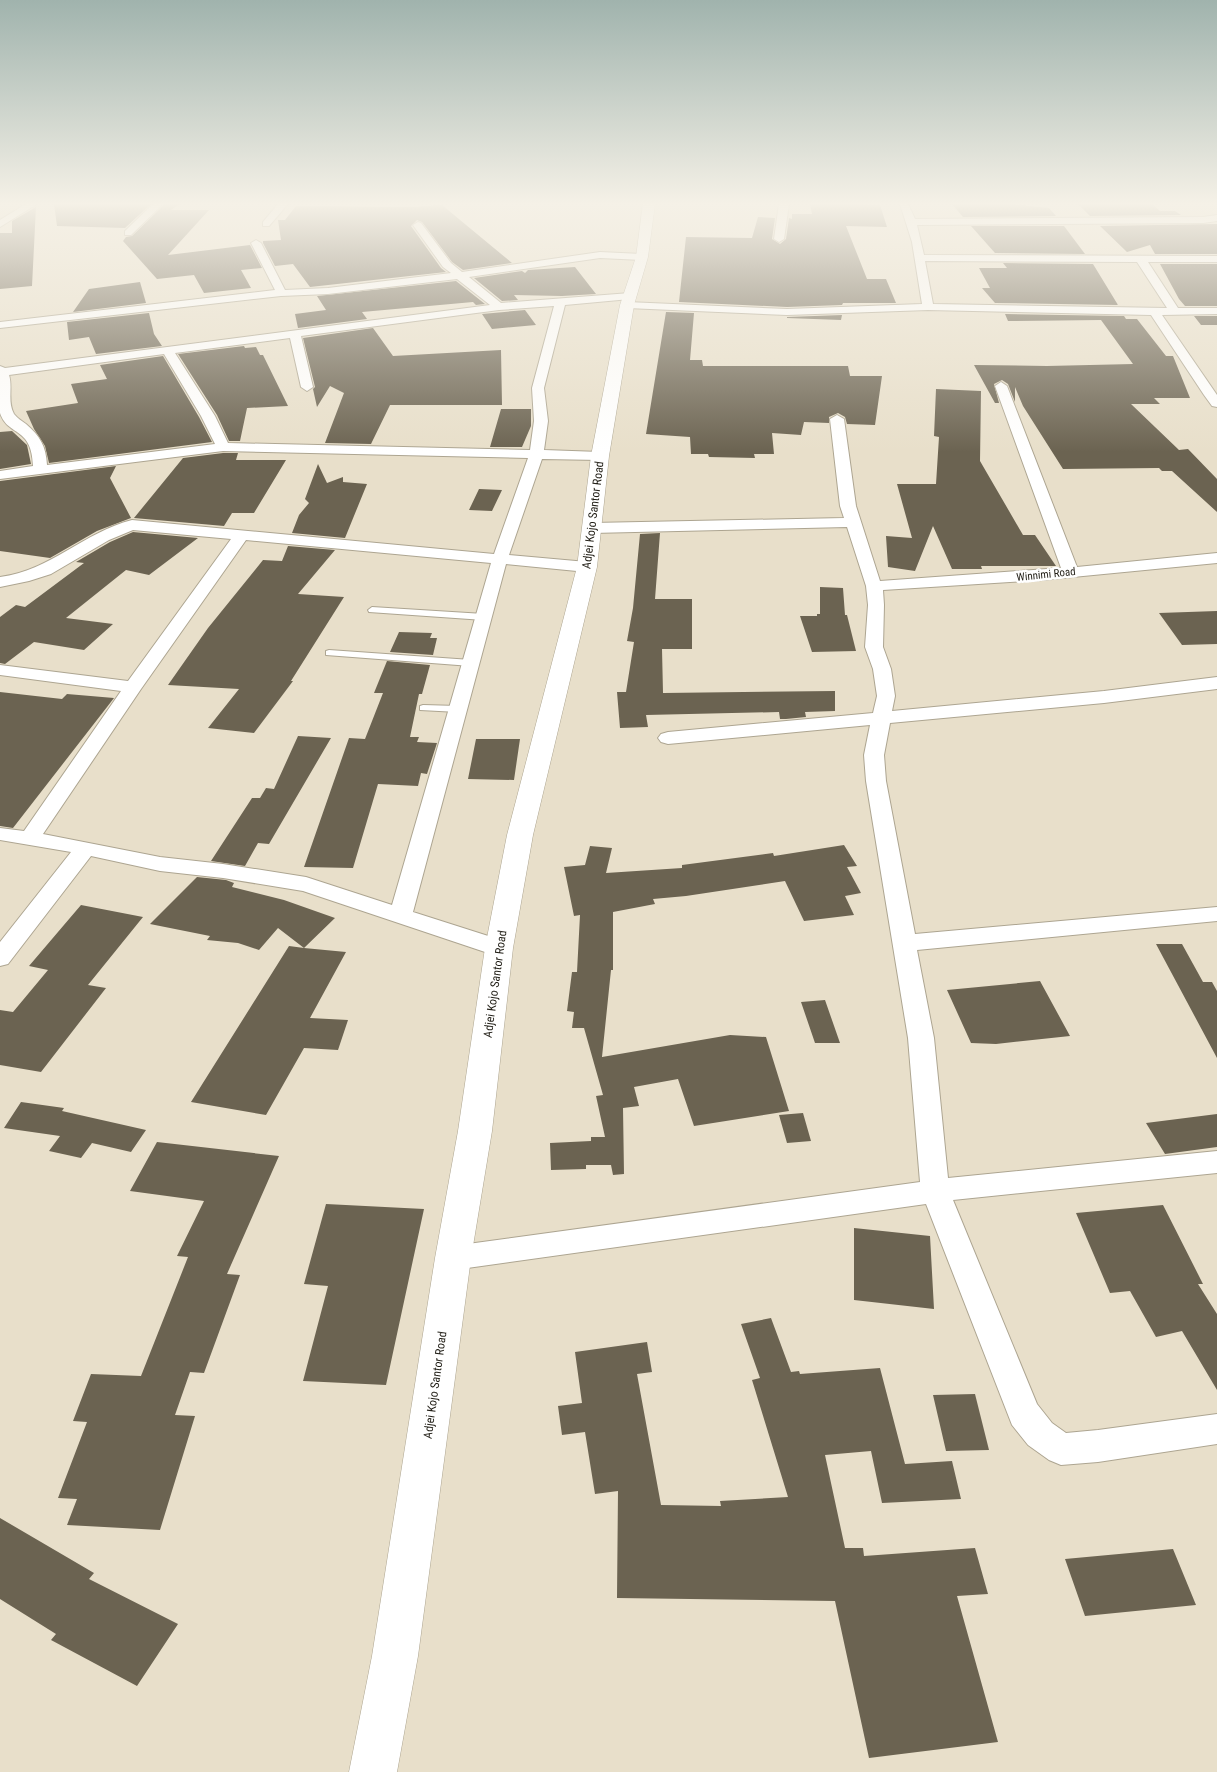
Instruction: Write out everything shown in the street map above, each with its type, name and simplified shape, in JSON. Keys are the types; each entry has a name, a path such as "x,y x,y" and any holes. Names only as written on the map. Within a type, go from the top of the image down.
{"street":[{"path":"279,287 281,293"},
{"path":"0,324 281,293 357,287"},
{"path":"474,287 499,307"},
{"name":"Adjei Kojo Santor Road","path":"373,1772 395,1656 453,1258 475,1131 499,948 520,835 587,567 600,456 631,287"},
{"path":"924,287 928,308"},
{"path":"1158,287 1174,311"},
{"path":"40,470 40,455 35,440 10,417 5,408 6,384 1,372 499,307 560,302 628,301 788,312 928,308 1154,312 1217,311"},
{"path":"401,914 500,558 536,455 541,421 538,388 560,302"},
{"path":"1154,312 1166,326 1203,385 1217,403"},
{"path":"295,334 307,387"},
{"path":"167,350 208,416 223,447"},
{"path":"1001,386 1070,571"},
{"path":"837,419 848,506 874,586 876,605 874,647 882,669 886,696 874,754 876,781 921,1038 935,1191 1024,1414 1040,1434 1061,1449 1098,1446 1217,1429"},
{"path":"0,491 5,474 223,447 600,456"},
{"path":"592,528 853,522"},
{"path":"0,582 38,574 60,563 114,530 132,525 587,567"},
{"path":"30,838 133,687 241,536"},
{"name":"Winnimi Road","path":"874,586 1042,575 1217,558"},
{"path":"0,670 133,687"},
{"path":"668,738 1104,697 1217,683"},
{"path":"0,834 86,848 160,864 223,871 306,884 499,948"},
{"path":"0,958 86,848"},
{"path":"904,943 1217,914"},
{"path":"453,1258 935,1191 1217,1162"}],"lane":[{"path":"372,610 484,617"},
{"path":"329,653 471,663"},
{"path":"423,708 458,709"}],"building":[{"path":"0,287 25,287 0,289"},
{"path":"106,287 141,287 146,303 73,312 89,289"},
{"path":"200,287 251,288 204,293"},
{"path":"403,287 463,287 485,304 476,305 473,302 362,312 367,319 298,328 295,314 326,310 317,296"},
{"path":"485,287 590,287 596,294 562,296 514,295 518,300 502,301"},
{"path":"681,287 889,287 896,303 843,303 842,305 787,307 679,302"},
{"path":"1107,287 1118,305 995,303 982,288"},
{"path":"1172,287 1217,287 1217,306 1185,306"},
{"path":"525,310 536,325 492,329 482,314"},
{"path":"666,312 694,313 690,360 702,360 703,366 848,366 850,376 882,376 875,425 847,424 845,417 838,413 829,417 829,423 804,422 801,435 772,433 774,454 754,454 755,458 709,457 708,454 691,454 690,437 646,434"},
{"path":"149,313 154,334 162,346 96,354 89,337 69,340 67,322"},
{"path":"1005,314 1124,316 1126,319 1137,319 1166,356 1173,356 1190,398 1154,398 1160,404 1131,404 1179,450 1188,449 1217,479 1217,512 1172,471 1162,471 1159,468 1063,469 1023,406 1015,387 1015,402 1008,384 1002,380 994,384 999,403 995,403 974,365 1133,364 1101,320 1008,321"},
{"path":"842,315 841,320 787,318 787,317"},
{"path":"1194,316 1217,316 1217,325 1201,325"},
{"path":"373,328 393,356 501,350 502,405 390,405 371,444 325,443 344,393 330,386 317,407 313,389 315,387 303,338"},
{"path":"244,346 245,348 256,347 260,355 263,355 288,406 247,408 240,441 229,441 217,415 178,354"},
{"path":"163,356 212,442 49,463 45,446 34,429 26,411 78,403 71,384 107,379 100,365"},
{"path":"936,389 981,391 980,461 1023,535 1035,535 1056,566 981,566 982,569 952,569 933,526 915,571 888,567 886,536 912,538 897,484 936,484 939,437 934,436"},
{"path":"501,409 531,409 531,426 522,447 490,447"},
{"path":"12,431 27,445 31,464 0,469 0,432"},
{"path":"238,453 236,460 286,460 254,513 232,513 224,526 134,518 183,458"},
{"path":"318,464 327,483 343,477 343,482 367,484 345,538 292,533 299,515 309,503 305,499"},
{"path":"116,466 110,478 131,518 97,531 50,558 0,551 0,481"},
{"path":"479,489 502,490 492,511 469,510"},
{"path":"133,532 198,538 149,575 126,570 66,618 113,624 84,650 34,642 5,664 0,663 0,617 16,605 25,607 84,563 76,562 110,542"},
{"path":"660,533 655,599 692,599 692,649 662,649 663,693 835,691 835,711 805,712 806,717 786,719 780,719 779,712 646,715 648,727 620,728 617,692 626,692 634,642 627,641 633,608 640,534"},
{"path":"288,546 335,550 298,594 344,597 291,681 293,681 254,733 208,728 239,689 168,685 208,628 263,560 282,561"},
{"path":"820,587 843,588 845,615 847,615 856,651 812,652 800,616 817,616 817,614 820,614"},
{"path":"1217,611 1217,644 1182,645 1159,613"},
{"path":"399,632 432,633 430,638 437,638 433,655 390,652"},
{"path":"387,661 430,665 422,694 419,694 410,737 419,737 417,742 437,743 427,774 421,773 418,786 378,784 353,868 304,867 349,738 365,739 383,693 374,693"},
{"path":"0,692 62,699 67,694 114,698 13,828 0,826"},
{"path":"298,736 331,738 269,844 258,843 245,866 211,861 252,798 260,798 266,788 274,789"},
{"path":"476,739 520,739 514,780 468,779"},
{"path":"844,845 857,866 847,867 861,893 845,896 854,915 804,921 785,881 653,899 655,904 613,912 613,970 611,970 602,1057 730,1035 766,1037 789,1111 694,1126 678,1079 634,1087 639,1106 623,1108 624,1174 613,1175 611,1165 586,1165 586,1169 551,1170 550,1143 591,1141 591,1137 605,1137 596,1096 603,1095 584,1028 572,1028 574,1012 567,1011 572,972 577,972 580,915 574,916 564,867 585,865 590,846 612,848 606,873 682,868 682,865 773,853 774,856"},
{"path":"197,877 226,880 234,883 232,887 284,900 335,918 304,948 278,928 259,950 238,943 207,940 210,936 150,924"},
{"path":"81,905 143,917 88,985 106,988 41,1072 0,1065 0,1010 13,1012 48,970 29,966"},
{"path":"1156,944 1182,944 1203,982 1212,982 1217,991 1217,1058"},
{"path":"289,946 346,952 310,1018 348,1020 338,1050 304,1048 266,1115 191,1102"},
{"path":"1040,981 1070,1036 996,1044 971,1043 947,990"},
{"path":"825,1000 840,1043 815,1043 801,1002"},
{"path":"21,1102 64,1108 62,1111 146,1130 131,1152 92,1143 81,1158 49,1151 60,1136 4,1128"},
{"path":"803,1113 811,1141 787,1143 779,1115"},
{"path":"1217,1114 1217,1147 1165,1154 1146,1123"},
{"path":"157,1142 279,1156 227,1274 240,1275 204,1373 190,1372 175,1415 195,1416 160,1530 67,1525 77,1499 58,1498 87,1422 73,1421 91,1374 141,1376 188,1257 177,1256 204,1201 130,1191"},
{"path":"326,1204 424,1209 386,1385 303,1381 328,1286 304,1284"},
{"path":"1163,1205 1203,1284 1198,1284 1217,1314 1217,1390 1182,1331 1156,1337 1130,1291 1110,1293 1076,1213"},
{"path":"854,1228 930,1236 934,1309 854,1300"},
{"path":"771,1318 791,1372 799,1371 800,1374 880,1368 905,1464 952,1461 961,1499 882,1503 871,1451 825,1455 845,1548 863,1548 864,1556 975,1548 988,1594 957,1596 998,1742 869,1758 835,1601 617,1598 618,1491 595,1494 585,1432 562,1435 558,1406 582,1403 575,1352 647,1342 652,1372 637,1374 661,1505 721,1506 720,1501 788,1497 752,1380 760,1378 741,1324"},
{"path":"975,1394 989,1450 946,1451 933,1395"},
{"path":"0,1518 94,1573 89,1579 178,1624 137,1686 51,1640 56,1634 0,1599"},
{"path":"1173,1549 1196,1605 1085,1616 1065,1559"}]}
